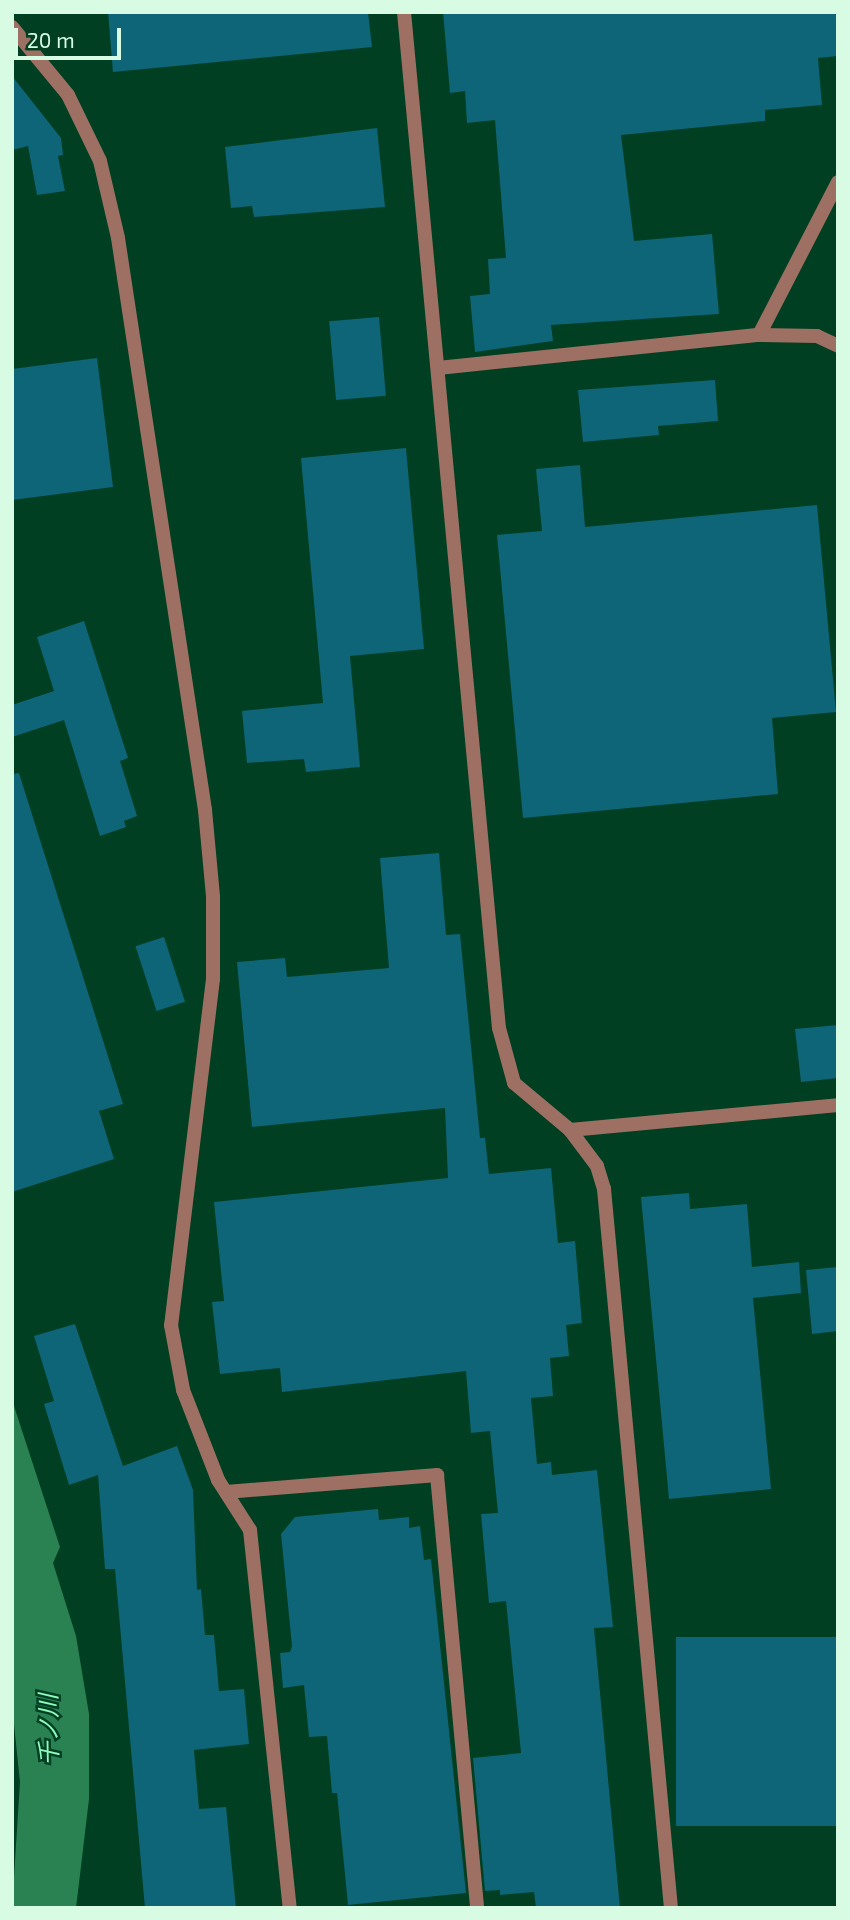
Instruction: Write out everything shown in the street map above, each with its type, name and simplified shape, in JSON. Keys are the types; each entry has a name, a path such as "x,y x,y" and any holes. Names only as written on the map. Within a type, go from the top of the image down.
{"street":[{"path":"404,12 499,1028 514,1083 570,1130 597,1166 604,1189 671,1908"},
{"path":"12,27 68,94 100,161 109,200 205,810 213,897 213,979 171,1325 183,1390 226,1492 250,1530 290,1908"},
{"path":"759,335 838,182"},
{"path":"438,369 759,335 817,336 838,346"},
{"path":"570,1130 838,1105"},
{"path":"226,1492 437,1475 477,1908"}],"water":[{"name":"千ノ川","path":"12,1400 60,1547 53,1563 76,1636 89,1714 89,1799 76,1908 12,1908 20,1782 12,1705"}],"building":[{"path":"108,12 368,12 372,47 113,72"},
{"path":"443,12 838,12 838,56 818,58 822,105 765,110 765,121 621,135 634,241 712,234 719,314 551,325 553,341 475,352 470,296 490,294 488,259 506,258 495,120 467,123 465,91 450,93"},
{"path":"12,76 61,138 63,155 58,156 65,191 37,195 28,146 12,150"},
{"path":"377,128 385,207 254,217 252,206 231,208 225,147"},
{"path":"379,317 386,396 336,400 329,321"},
{"path":"97,358 113,487 12,500 12,369"},
{"path":"715,380 718,421 658,426 659,435 583,442 578,390"},
{"path":"406,448 424,649 350,656 360,767 306,772 304,759 247,763 242,711 323,703 301,458"},
{"path":"580,465 585,527 817,505 836,712 772,718 778,794 523,818 497,535 542,531 536,469"},
{"path":"84,621 128,758 120,761 137,816 124,821 126,827 100,836 64,720 12,737 12,705 54,691 37,637"},
{"path":"19,773 123,1104 99,1111 114,1159 12,1192 12,774"},
{"path":"439,853 446,935 460,934 480,1138 485,1138 489,1174 551,1168 558,1243 575,1241 582,1323 566,1325 569,1356 550,1358 553,1396 531,1398 537,1464 551,1462 552,1475 597,1470 613,1627 594,1628 620,1908 536,1908 534,1892 500,1895 500,1890 485,1891 473,1758 521,1753 506,1601 489,1603 481,1514 498,1513 490,1431 471,1433 466,1371 282,1392 280,1368 220,1374 212,1302 224,1301 214,1202 448,1178 445,1108 252,1127 237,962 285,958 287,977 389,968 380,858"},
{"path":"164,937 185,1002 156,1011 135,946"},
{"path":"838,1025 838,1078 801,1082 795,1029"},
{"path":"689,1193 690,1209 747,1204 752,1267 799,1262 801,1293 753,1298 771,1489 669,1499 641,1197"},
{"path":"838,1267 838,1331 812,1334 806,1270"},
{"path":"75,1324 123,1466 177,1446 193,1490 197,1590 201,1589 205,1635 214,1635 219,1691 244,1689 249,1744 194,1750 199,1809 226,1807 236,1908 145,1908 115,1569 105,1569 98,1475 69,1485 44,1404 54,1401 34,1336"},
{"path":"378,1509 379,1520 409,1517 409,1528 420,1526 424,1560 431,1559 466,1893 348,1905 337,1793 332,1793 327,1736 309,1737 304,1685 283,1688 280,1653 290,1652 292,1646 281,1534 295,1517"},
{"path":"676,1637 838,1637 838,1826 676,1826"}]}
